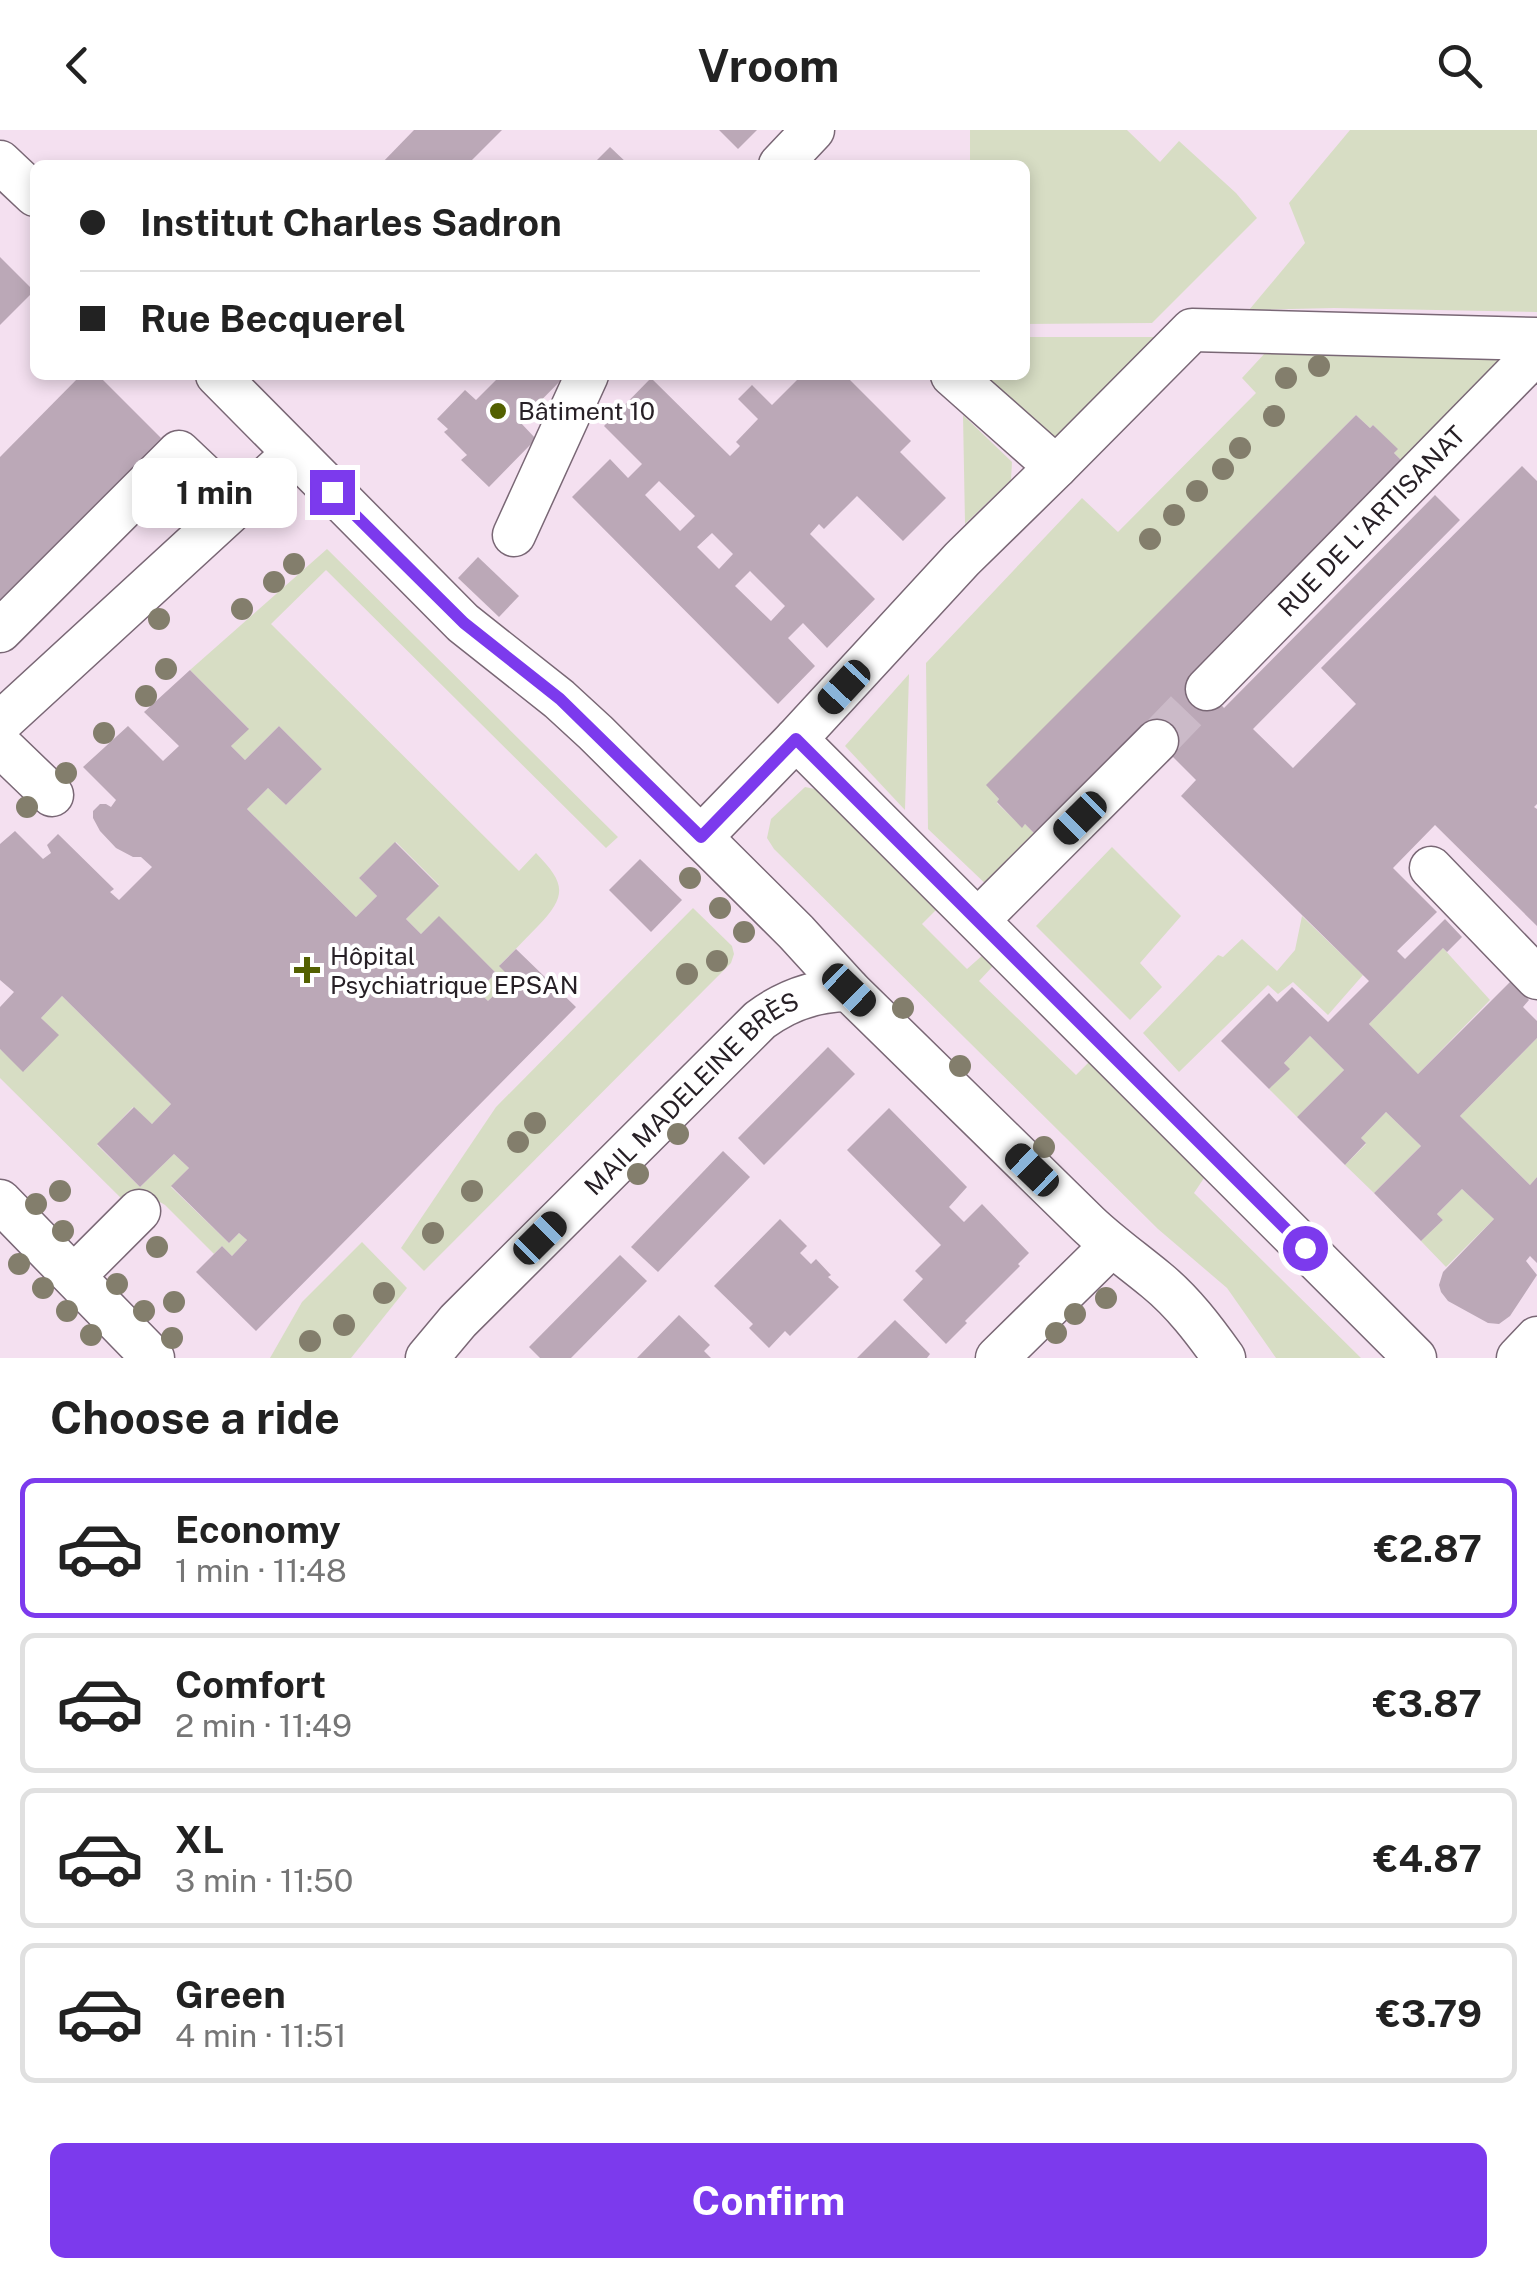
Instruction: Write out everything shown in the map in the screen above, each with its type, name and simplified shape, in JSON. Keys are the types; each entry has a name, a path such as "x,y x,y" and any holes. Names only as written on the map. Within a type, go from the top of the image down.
{"street":[{"path":"785,160 813,130"},
{"path":"0,162 30,191"},
{"path":"701,837 962,559 1192,330 1537,339"},
{"name":"RUE DE L'ARTISANAT","path":"1207,689 1537,352"},
{"path":"222,380 464,623 560,699 849,990 1112,1246 1158,1281 1201,1326 1224,1358"},
{"path":"514,535 585,380"},
{"path":"958,380 1056,466"},
{"path":"0,631 180,452 236,506"},
{"path":"0,724 294,453"},
{"path":"796,739 1415,1358"},
{"path":"978,920 1157,741"},
{"path":"0,745 52,796"},
{"path":"1431,868 1537,978"},
{"name":"MAIL MADELEINE BRÈS","path":"428,1358 458,1321 760,1020 800,998 849,990"},
{"path":"0,1201 153,1358"},
{"path":"74,1275 138,1211"},
{"path":"997,1358 1112,1246"},
{"path":"1518,1358 1537,1338"}],"green space":[{"path":"970,130 1127,130 1160,162 1179,141 1236,193 1257,218 1152,323 1030,324 1030,160 970,160"},
{"path":"1350,130 1537,130 1537,312 1249,310 1305,243 1289,203"},
{"path":"1030,337 1168,337 1054,445 982,380 1030,380"},
{"path":"1266,352 1511,358 1408,467 1394,453 1397,449 1373,425 1370,428 1356,415 987,785 999,799 997,803 1038,837 992,890 928,829 926,663 1082,498 1118,532 1256,393 1242,378"},
{"path":"963,415 1012,462 1011,480 965,524"},
{"path":"327,549 618,837 606,848 326,570 271,624 519,871 536,853 553,873 559,889 554,906 500,965 511,978 488,1001 478,991 496,973 439,917 421,934 406,919 439,885 396,842 359,878 377,896 356,917 247,809 268,788 286,805 322,769 279,726 245,760 231,746 248,728 190,670"},
{"path":"909,674 905,810 845,746"},
{"path":"805,787 820,790 940,906 922,924 967,969 984,954 994,965 979,981 1076,1075 1091,1060 1208,1172 1194,1193 1361,1358 1276,1358 1227,1288 1158,1229 774,849 767,838 771,819"},
{"path":"1112,847 1181,916 1140,963 1162,987 1130,1020 1036,926"},
{"path":"693,908 732,946 731,963 424,1271 401,1248 496,1107"},
{"path":"1302,916 1363,975 1328,1015 1293,982 1278,994 1268,985 1179,1072 1143,1033 1218,955 1223,957 1242,939 1277,971 1295,950"},
{"path":"1443,948 1490,1000 1418,1074 1369,1024"},
{"path":"62,996 171,1104 152,1124 133,1107 97,1145 140,1187 174,1154 189,1168 171,1187 229,1243 239,1233 247,1240 232,1256 222,1246 214,1254 156,1200 128,1205 0,1078 0,1049 24,1071 58,1035 41,1018"},
{"path":"1310,1036 1344,1070 1297,1117 1269,1089 1289,1069 1284,1063"},
{"path":"1537,1038 1537,1177 1530,1185 1460,1116"},
{"path":"1386,1112 1421,1146 1374,1193 1345,1165 1366,1144 1361,1138"},
{"path":"1462,1189 1494,1219 1446,1267 1421,1241 1443,1220 1437,1214"},
{"path":"362,1242 407,1288 351,1358 270,1358 302,1302"}],"building":[{"path":"414,130 502,130 472,160 385,160"},
{"path":"719,130 757,130 738,149"},
{"path":"610,147 624,160 597,160"},
{"path":"0,257 30,287 30,295 0,325"},
{"path":"76,380 103,380 161,438 0,600 0,457"},
{"name":"Bâtiment 10","path":"496,380 561,380 520,422 536,439 489,487 461,460 467,455 437,419 465,390 476,400"},
{"path":"649,380 730,456 740,446 736,442 758,419 738,399 752,385 772,405 797,380 850,380 911,441 900,452 946,498 903,541 857,496 824,529 819,524 810,534 875,599 827,648 803,623 788,638 815,666 778,704 572,497 610,459 628,478 642,464 604,426","holes":["659,481 695,516 680,531 645,495","712,533 733,554 719,569 697,547","750,571 785,606 771,621 735,586"]},
{"path":"1356,415 1398,449 1394,453 1408,467 1198,679 1224,708 1435,495 1460,520 1253,729 1293,768 1356,704 1321,668 1522,466 1537,481 1537,926 1435,825 1393,868 1437,912 1397,951 1405,959 1445,919 1462,937 1447,952 1443,948 1369,1024 1418,1074 1511,981 1529,1000 1523,1007 1537,1021 1537,1038 1460,1116 1530,1185 1537,1177 1537,1263 1530,1256 1526,1261 1537,1275 1510,1316 1499,1324 1488,1323 1448,1301 1439,1285 1443,1272 1494,1219 1462,1189 1437,1214 1443,1220 1421,1241 1374,1193 1421,1146 1386,1112 1361,1138 1366,1143 1345,1165 1297,1117 1344,1070 1310,1036 1284,1063 1290,1069 1269,1089 1221,1041 1269,993 1277,1002 1292,987 1328,1022 1369,981 1181,796 1196,780 1146,730 1038,837 1025,824 1022,828 986,785"},
{"path":"478,557 519,596 499,617 458,578"},
{"path":"190,670 249,729 231,746 245,760 279,726 322,769 286,805 268,788 247,809 356,917 377,896 359,878 395,842 439,886 406,919 421,934 439,916 496,973 478,991 488,1001 511,978 499,966 516,949 576,1007 256,1331 196,1272 222,1246 232,1256 247,1240 239,1233 229,1243 171,1186 189,1168 174,1154 140,1187 97,1144 134,1107 152,1124 171,1104 62,996 41,1018 59,1035 23,1072 0,1049 0,1007 14,992 0,980 0,844 15,831 43,859 51,853 47,845 58,834 114,889 110,892 119,900 152,867 141,857 116,848 100,831 93,811 100,804 111,807 116,800 83,767 128,726 163,761 179,746 144,712"},
{"path":"640,859 682,900 651,932 609,890"},
{"path":"828,1047 855,1074 764,1165 738,1138"},
{"path":"889,1108 967,1187 949,1207 964,1222 982,1204 1029,1253 946,1344 903,1300 923,1279 915,1271 941,1245 847,1150"},
{"path":"723,1151 750,1177 658,1272 631,1247"},
{"path":"780,1219 807,1246 800,1253 811,1264 816,1259 839,1287 790,1336 785,1331 769,1348 749,1328 753,1324 714,1286"},
{"path":"620,1255 647,1281 571,1358 540,1358 529,1347"},
{"path":"679,1315 710,1345 704,1351 711,1358 637,1358"},
{"path":"895,1320 930,1354 927,1358 857,1358"}],"tunnel":[{"path":"1157,741 1207,689"}],"place":[{"name":"Bâtiment 10","path":"498,411"},
{"name":"Hôpital Psychiatrique EPSAN","path":"307,970"}],"route":[{"path":"332,492 464,623 560,699 701,837 796,739 1305,1248"}]}
